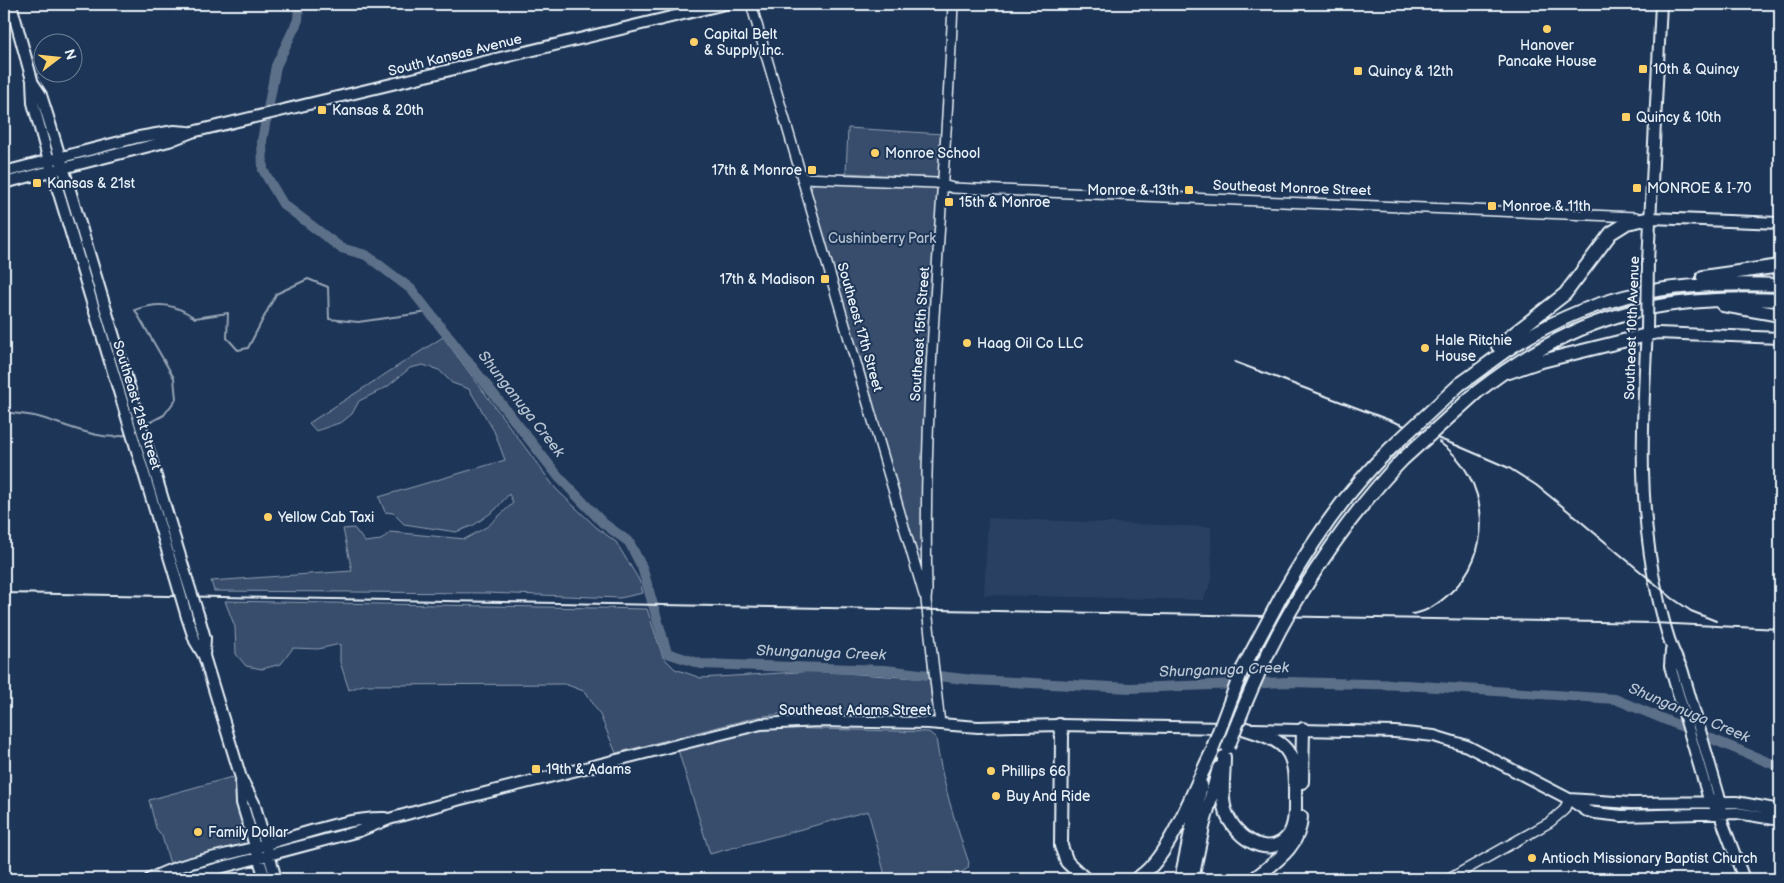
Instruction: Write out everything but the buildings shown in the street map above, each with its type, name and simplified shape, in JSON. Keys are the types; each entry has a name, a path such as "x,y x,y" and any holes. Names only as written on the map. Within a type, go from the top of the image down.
{"highway":[{"path":"1479,370 1486,356 1564,294 1611,233 1627,223 1651,218"},
{"path":"1668,288 1694,278 1780,266"},
{"path":"1136,879 1148,870 1156,860 1178,823 1212,750 1254,645 1283,593 1343,503 1377,462 1460,384 1512,347 1566,317 1617,298 1668,288 1709,284 1780,285"},
{"path":"1192,879 1211,795 1226,752 1257,676 1280,627 1350,520 1371,493 1403,459 1500,373 1546,344 1585,326 1626,312 1670,303 1721,299 1780,300"},
{"path":"1670,303 1713,304 1780,315"},
{"path":"1500,373 1647,332"},
{"path":"1059,725 1056,736 1054,838 1060,860 1075,879"},
{"path":"1059,725 1062,736 1061,846 1067,862 1085,879"},
{"path":"1243,728 1264,735 1286,748 1293,760 1296,774"},
{"path":"1226,752 1222,788 1227,815 1239,834 1257,844 1276,844 1289,835 1295,818 1300,729"},
{"path":"1254,879 1292,847 1299,835 1300,729"},
{"path":"1182,879 1200,788 1212,750"}],"main road":[{"name":"Southeast 21st Street","path":"11,4 32,80 33,103 54,158 129,408 154,510 205,638 204,656"},
{"name":"South Kansas Avenue","path":"4,183 170,141 192,132 725,4"},
{"name":"Southeast 10th Avenue","path":"1661,4 1648,262 1647,332 1641,446 1642,499 1648,556 1672,650 1682,669 1713,776 1716,802 1744,879"},
{"name":"South Kansas Avenue","path":"4,172 154,134 174,131 192,132"},
{"name":"Southeast Monroe Street","path":"1651,218 1780,223"},
{"path":"1647,332 1780,338"},
{"name":"Southeast 21st Street","path":"129,408 165,506 187,617 194,641 204,656 241,778 254,803 276,879"},
{"name":"Southeast 10th Avenue","path":"1672,650 1670,666 1700,771 1708,796 1716,802"},
{"name":"Southeast Adams Street","path":"150,879 176,869 266,844 350,823 389,818 761,724 818,721 940,724 978,727 1059,725 1400,732 1434,736 1467,746 1569,799 1587,811 1613,816 1737,814 1780,820"},
{"name":"Southeast 21st Street","path":"241,778 242,803 265,879"},
{"path":"1569,799 1631,804 1741,803 1780,810"},
{"name":"Southeast Adams Street","path":"178,879 359,831 389,818"}],"street":[{"name":"Southeast 17th Street","path":"751,4 926,600"},
{"name":"Southeast 15th Street","path":"940,724 926,600 928,590 926,546 929,406 944,185 953,4"},
{"name":"Southeast Monroe Street","path":"803,178 936,183 953,188 1651,218"},
{"path":"914,560 924,553 926,546"},
{"path":"1449,879 1550,822 1564,810 1569,799"}],"shaded area":[{"path":"988,518 1211,527 1212,580 1203,600 984,595"}],"green space":[{"path":"848,128 943,134 940,178 846,173"},
{"name":"Cushinberry Park","path":"818,181 936,186 939,189 926,386 922,549 920,552 915,551 811,192 812,185"},
{"path":"443,337 556,489 596,527 616,542 639,580 643,593 620,598 486,593 214,591 211,581 352,571 343,529 354,528 365,542 381,540 390,532 465,539 488,526 513,503 509,494 495,510 474,525 456,532 404,524 393,513 385,512 379,497 505,460 494,431 469,389 452,383 439,370 423,365 410,368 387,387 359,401 352,414 342,422 316,431 309,423"},
{"path":"225,601 647,609 663,657 675,669 701,678 814,671 930,679 932,708 930,713 920,717 787,713 757,717 616,753 600,715 586,692 565,684 363,685 349,690 340,662 340,644 318,649 293,648 281,664 262,669 246,666 236,654 235,627"},
{"path":"782,728 929,732 936,738 945,786 969,863 968,868 952,879 886,879 868,811 710,854 678,750 750,732"},
{"path":"232,777 249,836 248,842 240,847 174,865 170,864 162,836 156,828 149,800"}],"waterway":[{"name":"Shunganuga Creek","path":"299,4 298,20 276,66 262,141 263,170 283,204 341,248 366,255 411,289 558,476 603,523 629,542 642,567 667,653 701,664 885,670 973,680 1131,688 1288,682 1406,685 1615,699 1780,767"},
{"path":"145,425 164,415 176,399 174,378 135,310 166,305 180,309 195,318 228,313 227,338 238,350 248,348 276,294 308,279 328,287 329,319 358,322 429,312"},
{"path":"4,412 30,415 96,435 118,436 127,434"}],"railway":[{"path":"1235,362 1458,446 1509,468 1536,485 1672,598 1691,611 1716,621"},
{"path":"1411,614 1421,612 1436,605 1448,595 1463,578 1474,559 1480,538 1481,516 1477,495 1469,475 1456,457 1439,442"},
{"path":"4,593 1653,623 1780,629"}],"place":[{"name":"Hanover Pancake House","path":"1547,29"},
{"name":"Capital Belt & Supply Inc.","path":"694,42"},
{"name":"10th & Quincy","path":"1643,69"},
{"name":"Quincy & 12th","path":"1358,71"},
{"name":"Kansas & 20th","path":"322,110"},
{"name":"Quincy & 10th","path":"1626,117"},
{"name":"Monroe School","path":"875,153"},
{"name":"17th & Monroe","path":"812,170"},
{"name":"Kansas & 21st","path":"37,183"},
{"name":"MONROE & I-70","path":"1637,188"},
{"name":"Monroe & 13th","path":"1189,190"},
{"name":"15th & Monroe","path":"949,202"},
{"name":"Monroe & 11th","path":"1492,206"},
{"name":"17th & Madison","path":"825,279"},
{"name":"Haag Oil Co LLC","path":"967,343"},
{"name":"Hale Ritchie House","path":"1425,348"},
{"name":"Yellow Cab Taxi","path":"268,517"},
{"name":"19th & Adams","path":"536,769"},
{"name":"Phillips 66","path":"991,771"},
{"name":"Buy And Ride","path":"996,796"},
{"name":"Family Dollar","path":"198,832"},
{"name":"Antioch Missionary Baptist Church","path":"1532,858"}]}
